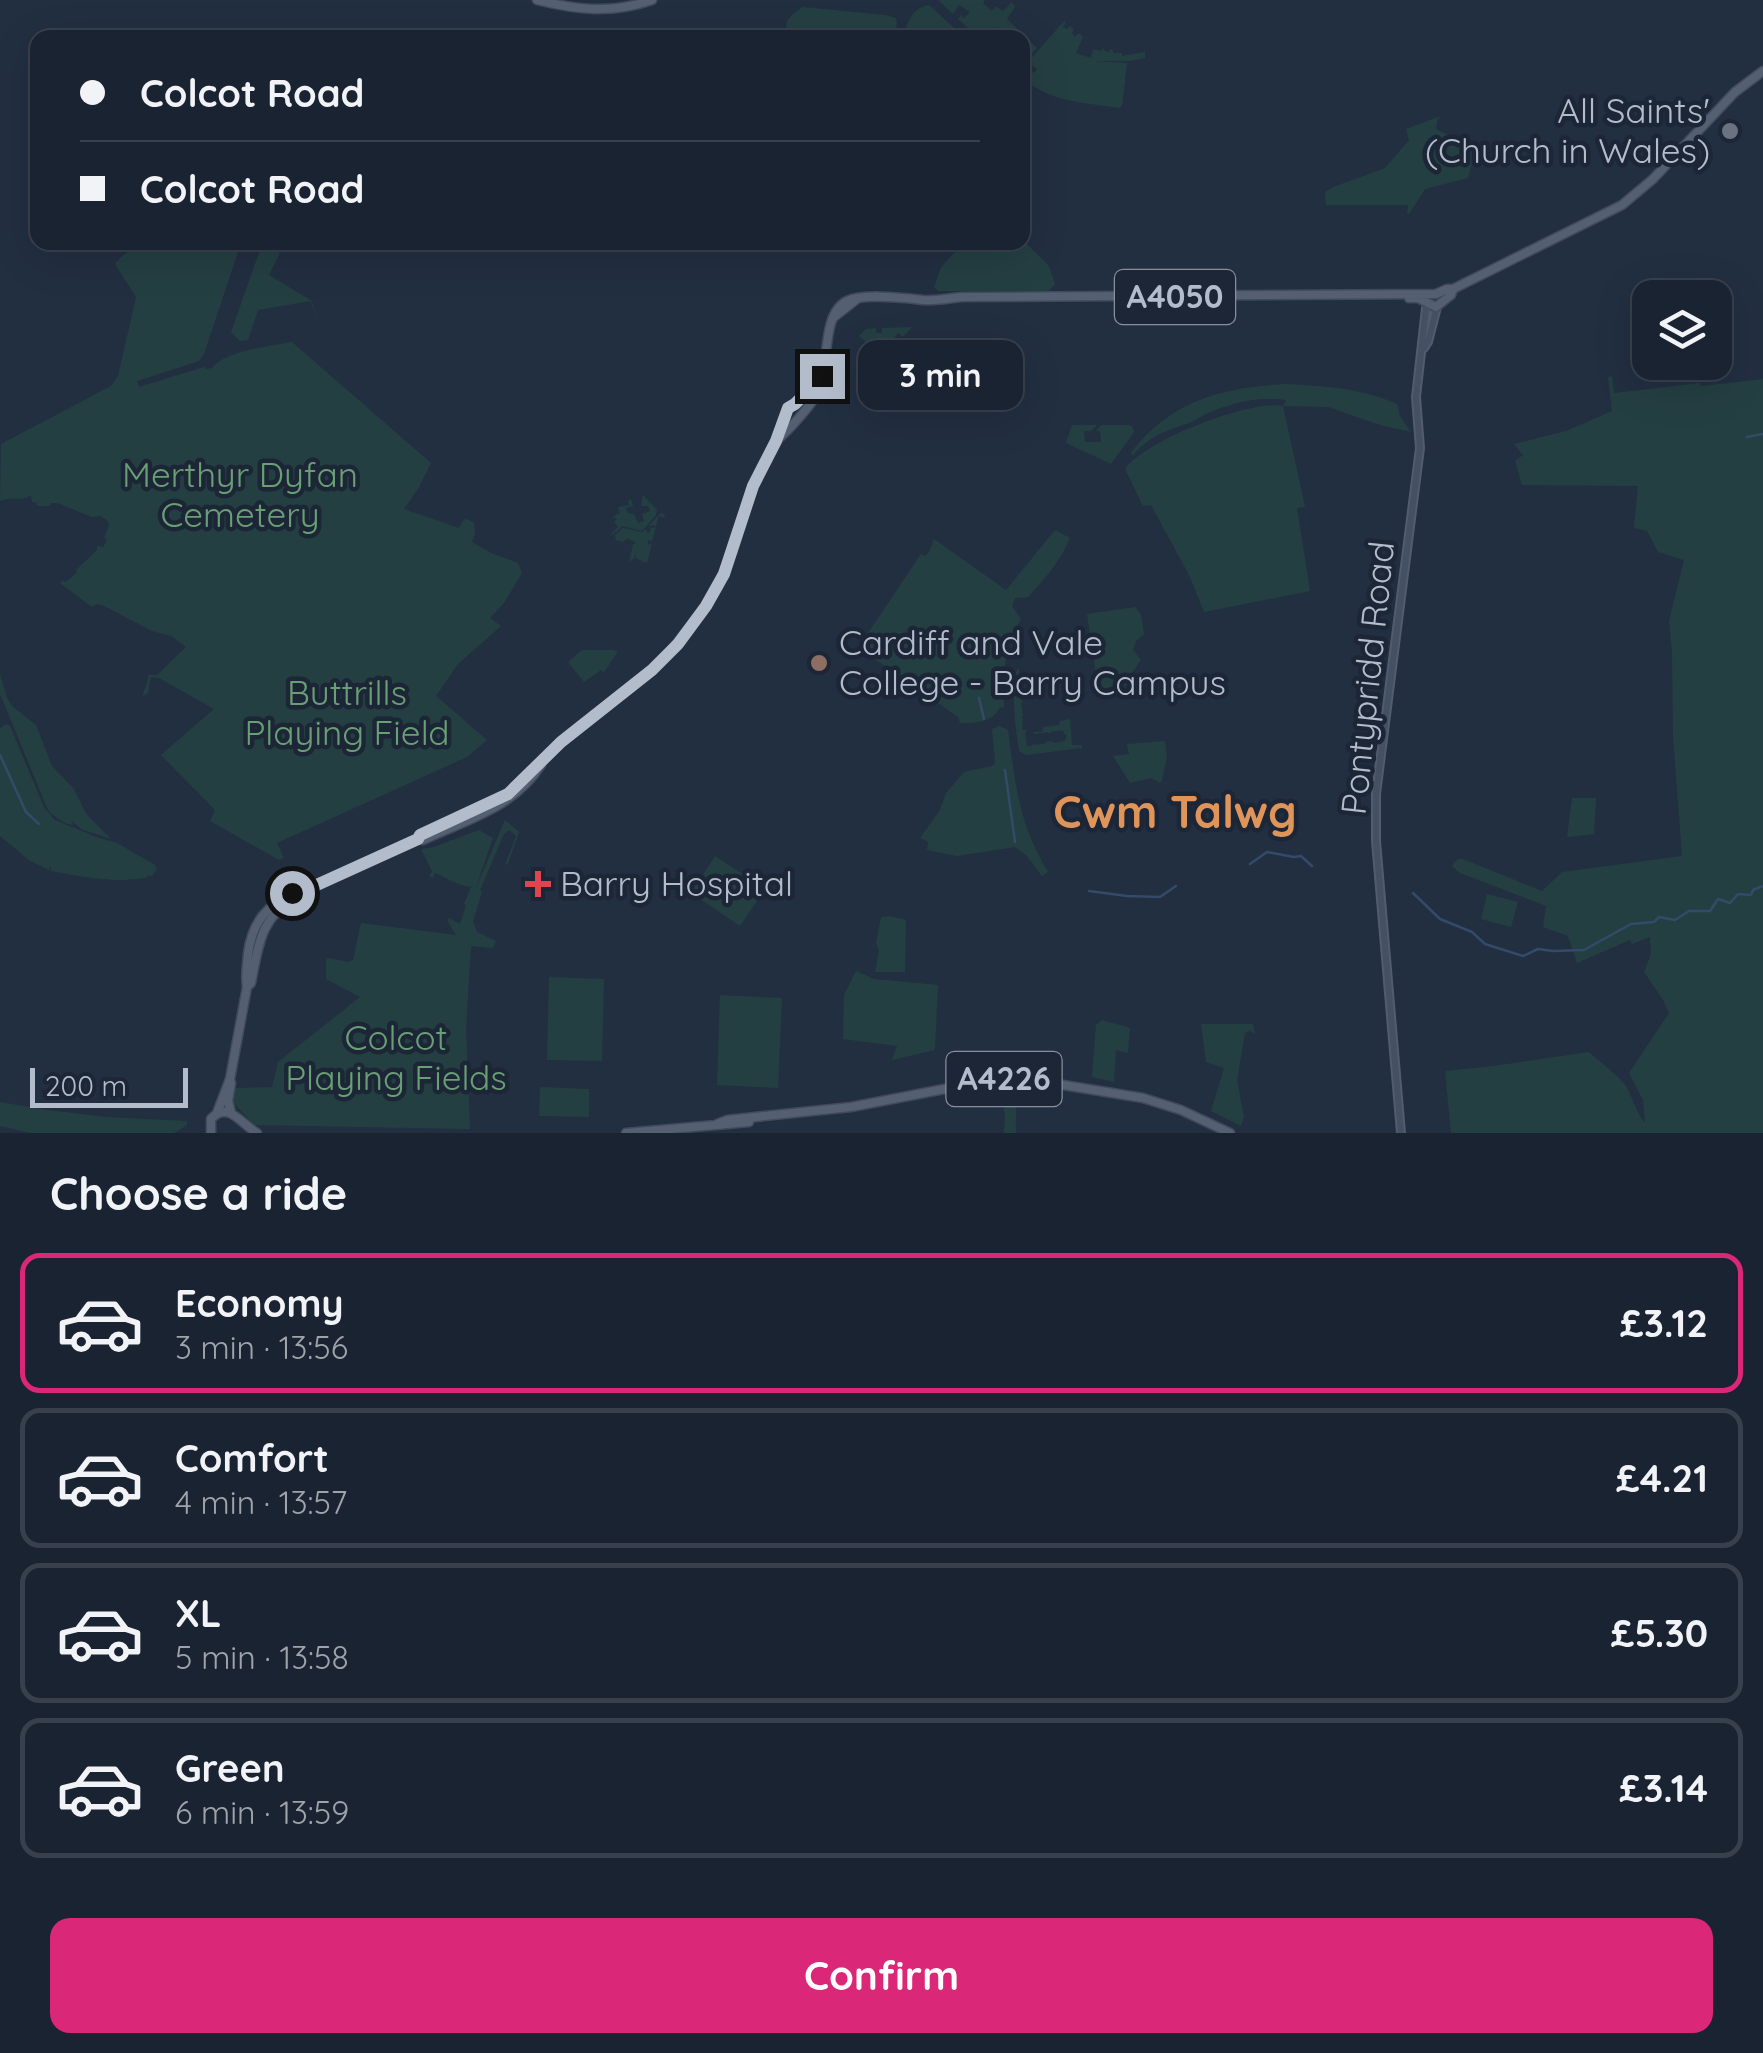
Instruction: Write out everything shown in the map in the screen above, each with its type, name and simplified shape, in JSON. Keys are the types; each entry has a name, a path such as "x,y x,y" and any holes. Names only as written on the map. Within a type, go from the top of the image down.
{"main road":[{"path":"536,0 590,10 625,8 652,0"},
{"name":"A4050","path":"1406,296 1454,289 1617,208 1653,179 1690,135 1763,71"},
{"name":"A4050","path":"776,441 818,391 834,318 857,299 930,295 1406,296 1435,305 1451,296 1454,289"},
{"path":"1435,294 1441,298 1435,305"},
{"name":"Pontypridd Road","path":"1402,1133 1376,840 1376,794 1420,444 1416,397 1425,317 1435,305"},
{"name":"A4050","path":"238,1131 228,1101 230,1079 247,987 249,946 265,911 296,891 299,893 508,801 561,742 652,670 695,622 724,574 753,486 789,406 822,376"},
{"path":"787,412 792,417 799,415 800,408 795,404"},
{"name":"A4050","path":"208,1131 230,1079"},
{"name":"A4226","path":"626,1133 742,1124 1013,1079 1154,1100 1230,1133"},
{"path":"217,1113 224,1111 235,1116 257,1133"}],"green space":[{"path":"938,0 985,0 983,3 992,11 996,6 1003,11 1012,2 1015,7 1007,19 1018,30 970,30 958,19 970,12 959,5 953,14"},
{"path":"929,5 956,30 906,30 914,12"},
{"path":"803,7 885,15 896,18 897,24 895,30 786,30 790,17"},
{"path":"1064,21 1063,27 1070,26 1075,37 1079,33 1083,37 1076,53 1091,58 1093,49 1101,51 1103,46 1104,50 1122,56 1145,52 1145,58 1130,61 1094,61 1127,63 1119,108 1045,93 1030,84 1030,71 1034,73 1037,69 1030,60"},
{"path":"1441,116 1436,129 1460,141 1468,139 1475,152 1476,163 1472,163 1468,178 1425,189 1409,214 1408,205 1326,205 1325,192 1385,168 1409,140 1406,129"},
{"path":"1030,247 1049,266 1055,284 1048,291 938,291 934,287 941,267 957,250"},
{"path":"239,250 199,361 137,381 139,387 212,368 237,353 292,342 431,463 404,509 459,528 465,518 474,523 472,542 518,563 522,573 490,618 501,626 458,664 436,696 487,740 467,757 277,843 284,858 279,860 210,821 215,810 161,755 214,709 159,678 151,677 148,693 143,696 148,675 157,675 186,647 171,636 152,631 104,606 92,607 60,583 77,572 97,546 103,547 108,521 57,503 37,506 31,495 0,501 1,444 111,386 118,376 136,297 115,264 128,252"},
{"path":"260,250 280,253 269,275 312,301 318,325 311,301 258,310 248,340 240,341 231,332"},
{"path":"912,327 903,337 898,333 889,346 861,350 866,342 859,336 866,329 876,328 876,333 882,333 882,328"},
{"path":"1612,376 1614,393 1763,379 1763,1133 1451,1133 1445,1071 1589,1052 1623,1083 1645,1123 1643,1100 1629,1073 1669,1013 1644,972 1651,954 1650,937 1632,944 1630,940 1577,963 1568,936 1543,927 1546,906 1453,867 1458,859 1463,859 1542,891 1562,872 1682,856 1669,621 1684,560 1658,552 1647,531 1634,528 1638,486 1522,485 1515,461 1523,455 1514,444 1566,431 1612,411 1608,377"},
{"path":"1261,386 1314,386 1370,394 1397,404 1411,432 1328,407 1283,406 1286,400 1266,399 1227,406 1157,436 1132,456 1131,452 1147,434 1181,409 1219,394"},
{"path":"1283,406 1305,507 1297,508 1310,591 1204,612 1151,505 1143,506 1125,469 1153,446 1199,424 1247,409"},
{"path":"1072,425 1097,425 1084,431 1085,442 1101,442 1100,431 1096,431 1101,425 1129,425 1134,432 1111,464 1066,443"},
{"path":"643,495 657,510 656,515 642,531 623,526 612,535 618,527 613,517 620,515 618,507 629,505 628,500 633,506 626,508 627,513 634,514 638,523 644,521 642,514 650,511 648,506 641,506"},
{"path":"661,513 664,518 659,516 656,526 650,525 656,527 652,541 645,545 652,544 647,563 635,558 637,550 629,562 633,544 637,543 627,538 623,542 616,540 615,535 623,528 642,532 646,529 648,533 649,525"},
{"path":"1055,530 1070,538 1057,562 1028,597 1015,598 1012,606 1021,619 1006,662 1004,707 992,717 960,723 958,717 860,645 921,554 929,552 934,539 1006,590"},
{"path":"1135,607 1141,614 1144,634 1133,650 1141,660 1127,680 1128,685 1098,689 1094,687 1096,675 1087,614"},
{"path":"582,650 618,652 604,672 601,670 584,682 568,662"},
{"path":"1017,669 1018,690 1024,702 1020,717 1022,730 1027,730 1027,746 1052,739 1053,743 1065,741 1067,734 1063,730 1049,735 1033,732 1070,719 1072,745 1082,748 1026,755 1019,751 1014,700"},
{"path":"0,674 12,706 36,725 52,766 74,789 86,814 111,839 81,829 72,821 73,825 66,823 48,810 0,694"},
{"path":"6,724 44,807 55,820 117,843 155,865 152,876 112,880 51,871 51,865 49,870 30,861 0,836 0,728"},
{"path":"1000,726 1008,730 1024,820 1048,872 1042,876 1015,847 957,856 927,850 928,842 920,838 940,810 946,793 964,772 995,763 992,729"},
{"path":"1165,741 1167,758 1161,783 1151,778 1130,783 1113,756 1129,754 1127,744"},
{"path":"1572,798 1596,798 1594,834 1567,837"},
{"name":"Colcot Playing Fields","path":"505,820 519,832 505,865 516,836 509,830 504,834 480,890 473,921 477,932 496,941 493,948 471,947 466,1029 470,1129 254,1125 232,1101 235,1088 272,1087 278,1062 360,997 326,979 326,960 353,960 361,923 456,935 447,920 460,924 471,887 435,873 433,878 429,876 432,871 421,849 479,830 493,838 475,890"},
{"path":"715,856 765,889 740,926 691,893"},
{"path":"1487,894 1518,902 1511,927 1481,919"},
{"path":"881,917 906,920 905,972 875,972"},
{"path":"856,971 874,979 938,985 935,1050 892,1060 897,1046 843,1039 844,995"},
{"path":"549,977 604,979 602,1061 547,1060"},
{"path":"720,995 782,998 778,1088 717,1085"},
{"path":"1102,1020 1130,1028 1128,1053 1116,1050 1114,1082 1092,1077 1096,1025"},
{"path":"1201,1024 1253,1024 1255,1034 1245,1033 1237,1080 1244,1117 1241,1126 1211,1111 1224,1068 1206,1062"},
{"path":"999,1086 1015,1086 1016,1133 1004,1133"},
{"path":"540,1087 589,1089 589,1117 539,1116"},
{"path":"0,1102 106,1117 187,1121 187,1125 174,1133 30,1133 0,1126"}],"waterway":[{"path":"1747,437 1763,434"},
{"path":"979,698 984,719"},
{"path":"0,755 26,812 39,824"},
{"path":"1005,770 1015,842"},
{"path":"1250,864 1267,852 1301,856 1312,866"},
{"path":"1089,891 1160,897 1176,886"},
{"path":"1413,893 1440,919 1472,932 1485,944 1523,956 1538,949 1584,950 1631,924 1654,922 1659,917 1675,920 1689,911 1710,911 1718,899 1730,903 1738,894 1751,895 1763,886"}],"place":[{"name":"All Saints' (Church in Wales)","path":"1730,131"},
{"name":"Cardiff and Vale College - Barry Campus","path":"819,663"},
{"name":"Barry Hospital","path":"538,884"}],"district":[{"name":"Cwm Talwg","path":"1175,812"}],"route":[{"path":"292,893 418,839 508,794 561,742 663,660 718,586 753,486 790,404 795,404 822,376"}],"park label":[{"name":"Merthyr Dyfan Cemetery","path":"240,495"},
{"name":"Buttrills Playing Field","path":"347,713"}]}
